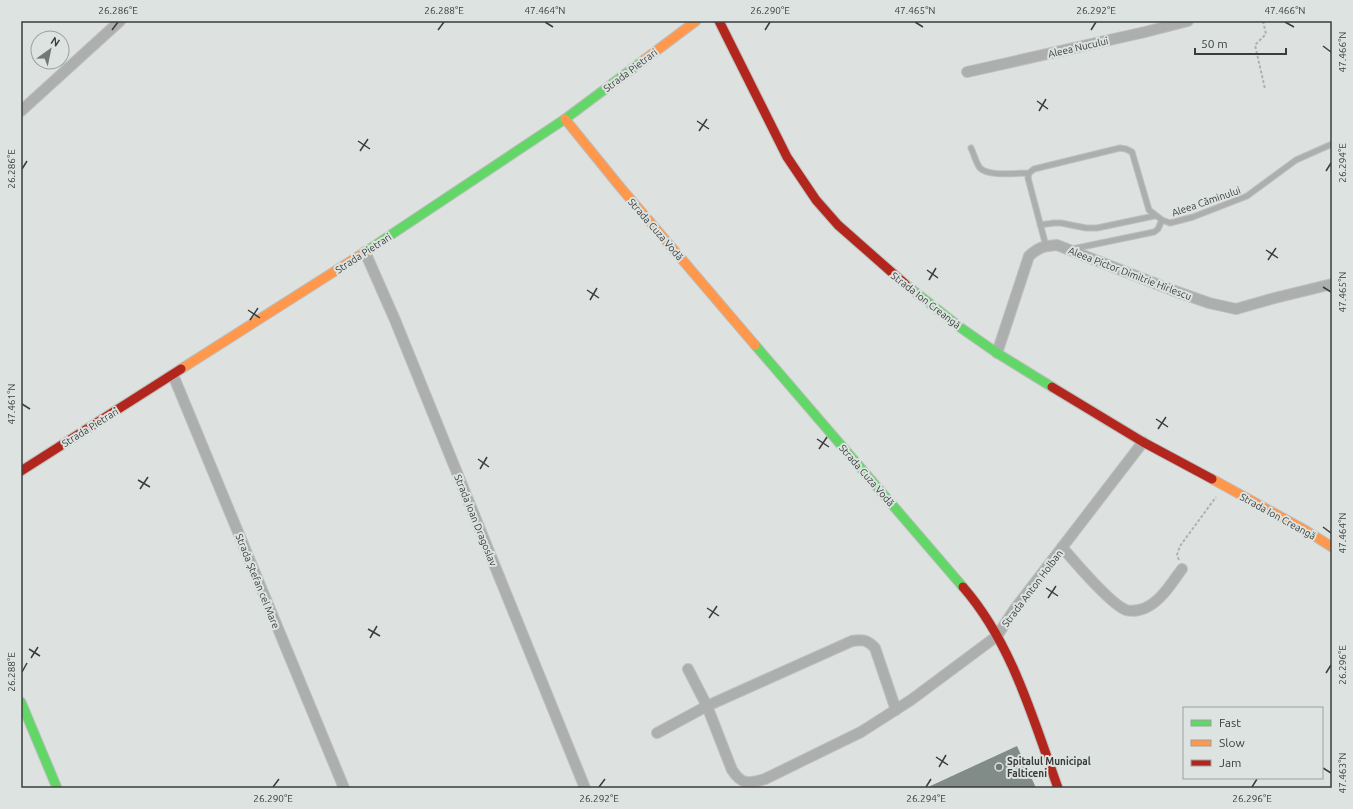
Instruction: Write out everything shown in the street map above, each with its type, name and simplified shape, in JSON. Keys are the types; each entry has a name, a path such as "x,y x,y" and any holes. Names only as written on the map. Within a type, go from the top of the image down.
{"street":[{"path":"21,111 120,21"},
{"name":"Strada Pietrari","path":"21,471 365,252 565,119 696,21"},
{"name":"Strada Ion Creangă","path":"719,21 787,157 816,200 851,238 961,328 997,353 1104,420 1305,530 1332,547"},
{"name":"Aleea Nucului","path":"967,72 1188,21"},
{"name":"Strada Cuza Vodă","path":"565,119 621,188 972,597 986,616 1007,657 1034,723 1058,788"},
{"name":"Aleea Pictor Dimitrie Hîrlescu","path":"1046,246 1057,245 1172,290 1209,303 1236,309 1332,284"},
{"path":"997,353 1029,256 1037,249 1046,246"},
{"name":"Strada Ioan Dragoslav","path":"365,252 395,320 585,788"},
{"name":"Strada Ștefan cel Mare","path":"173,374 344,788"},
{"name":"Strada Anton Holban","path":"688,669 706,706 732,770 737,778 744,783 753,783 765,779 861,732 896,710 997,636 1014,610 1143,442"},
{"path":"1062,547 1102,591 1125,610 1143,609 1151,605 1159,598 1182,569"},
{"path":"658,733 706,706 858,640 870,642 875,648 896,710"},
{"path":"21,702 57,788"}],"lane":[{"name":"Aleea Căminului","path":"1154,216 1170,223 1192,217 1247,196 1296,160 1332,144"},
{"path":"971,148 978,165 986,172 993,173 1029,173 1034,169 1120,148 1132,152 1149,210 1154,216 1097,228 1086,228 1061,223 1040,225"},
{"path":"1029,173 1028,178 1046,246"},
{"path":"1069,250 1154,232 1158,229 1162,220"}],"path":[{"path":"1263,21 1266,34 1255,45 1265,89"},
{"path":"1182,569 1177,556 1180,546 1224,486"}],"building":[{"name":"Spitalul Municipal Falticeni","path":"1017,746 1036,788 926,788"}],"traffic: fast":[{"path":"365,252 565,119 644,60"},
{"path":"905,284 961,328 997,353 1052,387"},
{"path":"755,345 963,587"},
{"path":"21,702 57,788"}],"traffic: slow":[{"path":"644,60 696,21"},
{"path":"565,119 621,188 755,345"},
{"path":"181,369 365,252"},
{"path":"1212,479 1305,530 1332,547"}],"traffic: jam":[{"path":"719,21 787,157 816,200 838,225 905,284"},
{"path":"21,471 181,369"},
{"path":"1052,387 1143,442 1212,479"},
{"path":"963,587 995,632 1008,657 1030,709 1058,788"}],"place":[{"name":"Spitalul Municipal Falticeni","path":"999,767"}]}
